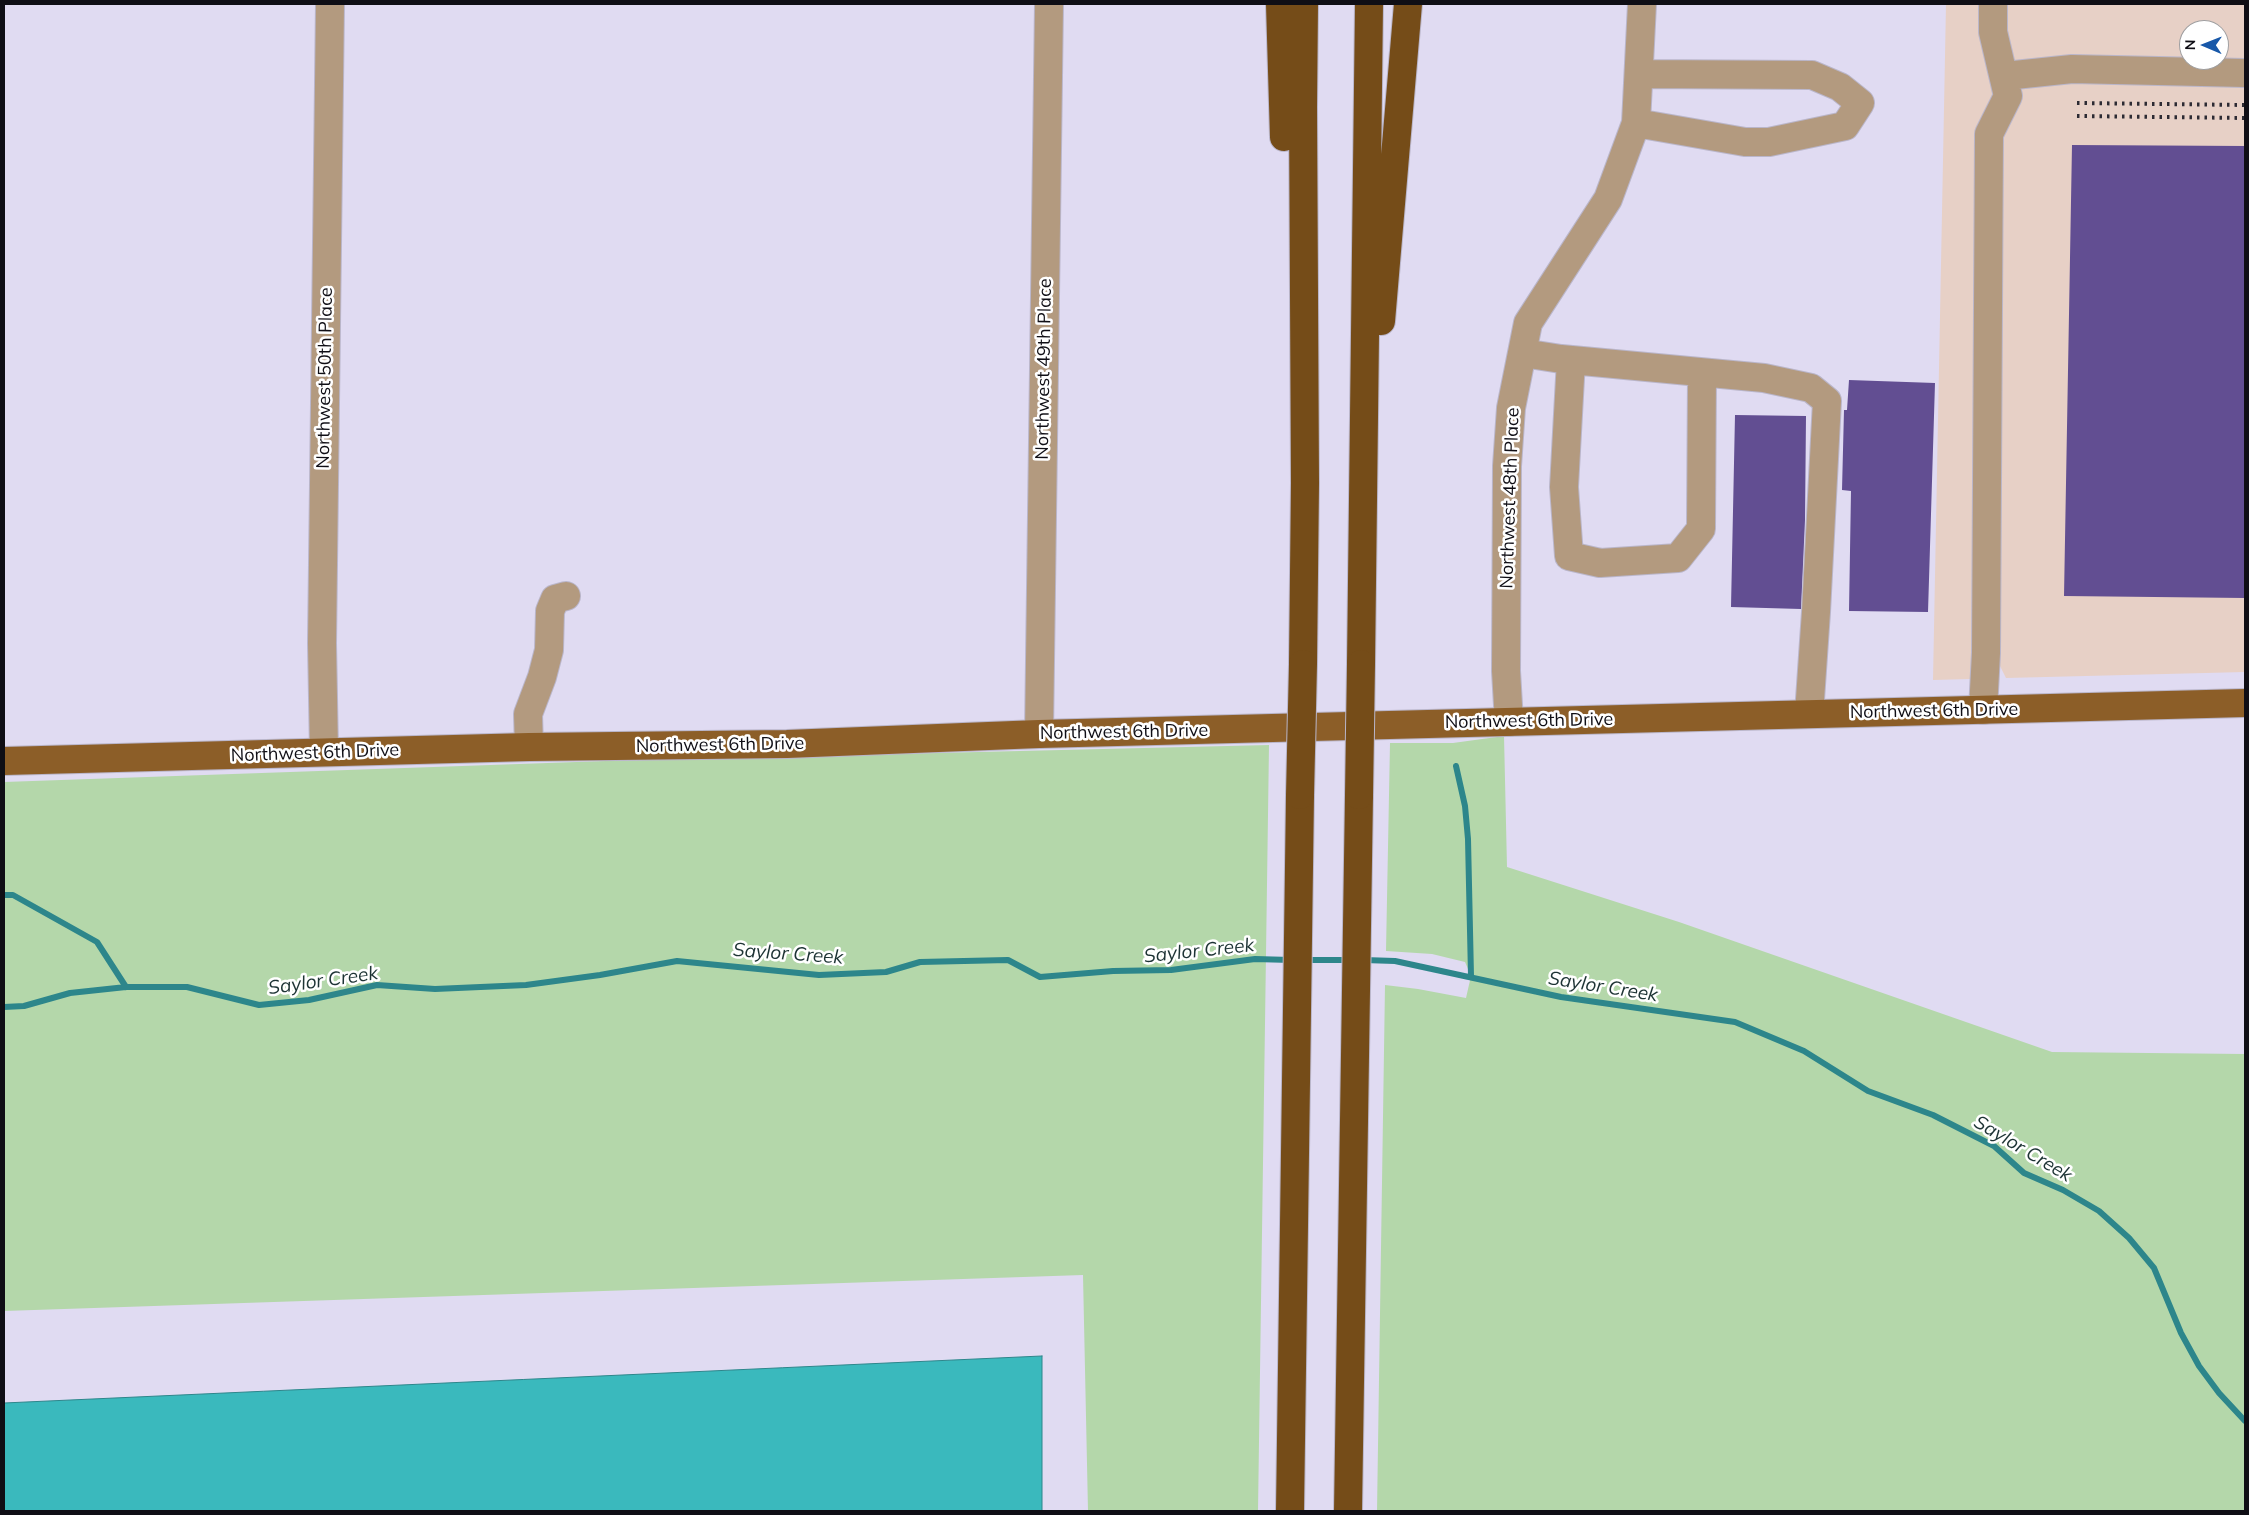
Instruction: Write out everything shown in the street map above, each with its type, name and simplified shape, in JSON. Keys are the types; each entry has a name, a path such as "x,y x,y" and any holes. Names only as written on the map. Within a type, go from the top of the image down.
{"highway":[{"path":"1280,4 1286,216 1305,483"},
{"path":"1290,1511 1305,483 1304,4"},
{"path":"1348,1511 1362,664 1369,4"},
{"path":"1363,502 1390,240 1408,4"}],"main road":[{"name":"Northwest 6th Drive","path":"4,761 529,747 787,744 1039,734 2245,703"}],"street":[{"name":"Northwest 50th Place","path":"324,752 322,643 330,4"},
{"name":"Northwest 49th Place","path":"1039,734 1049,4"},
{"name":"Northwest 48th Place","path":"1509,722 1506,671 1507,466 1511,408 1528,323 1608,199 1636,123 1642,4"},
{"path":"1983,710 1986,653 1989,134 2008,96 2005,76 1993,32 1993,4"},
{"path":"2005,76 2072,70 2245,73"},
{"path":"1636,123 1745,142 1768,142 1845,126 1860,103 1840,87 1812,75 1639,74"},
{"path":"1523,353 1571,360 1764,378 1810,388 1827,401 1808,714"},
{"path":"1571,360 1564,487 1569,556 1600,563 1678,558 1701,529 1702,373"},
{"path":"529,747 528,714 542,677 549,650 550,611 555,599 566,596"}],"shaded area":[{"path":"1946,4 2245,4 2245,672 2006,678 1998,662 1975,662 1970,679 1933,680"},
{"path":"1504,736 1507,867 1679,922 2052,1052 2245,1054 2245,1511 1377,1511 1385,985 1466,998 1471,976 1465,962 1432,954 1386,951 1390,743 1453,743"},
{"path":"1269,745 1258,1511 1088,1511 1083,1275 4,1311 4,782 605,761"},
{"path":"1042,1356 1042,1511 4,1511 4,1403"}],"building":[{"path":"2072,145 2245,146 2245,598 2064,596"},
{"path":"1849,380 1935,383 1928,612 1849,611 1851,491 1842,490 1844,410 1847,410"},
{"path":"1735,415 1806,416 1805,520 1801,609 1731,607"}],"waterway":[{"path":"1456,766 1465,806 1468,839 1471,976"},
{"path":"4,895 13,895 97,942 126,987"},
{"name":"Saylor Creek","path":"4,1007 24,1006 70,993 126,987 187,987 259,1005 309,1000 377,985 435,989 526,985 600,975 677,961 819,975 886,972 920,962 1008,960 1040,977 1113,971 1171,970 1255,959 1291,960"},
{"name":"Saylor Creek","path":"1304,960 1351,960"},
{"name":"Saylor Creek","path":"1364,960 1395,961 1561,997 1735,1022 1804,1051 1868,1091 1933,1115 1994,1146 2024,1173 2063,1190 2099,1211 2129,1238 2154,1268 2181,1333 2199,1366 2219,1393 2245,1421"}],"railway":[{"path":"2077,103 2245,105"},
{"path":"2077,116 2245,118"}]}
